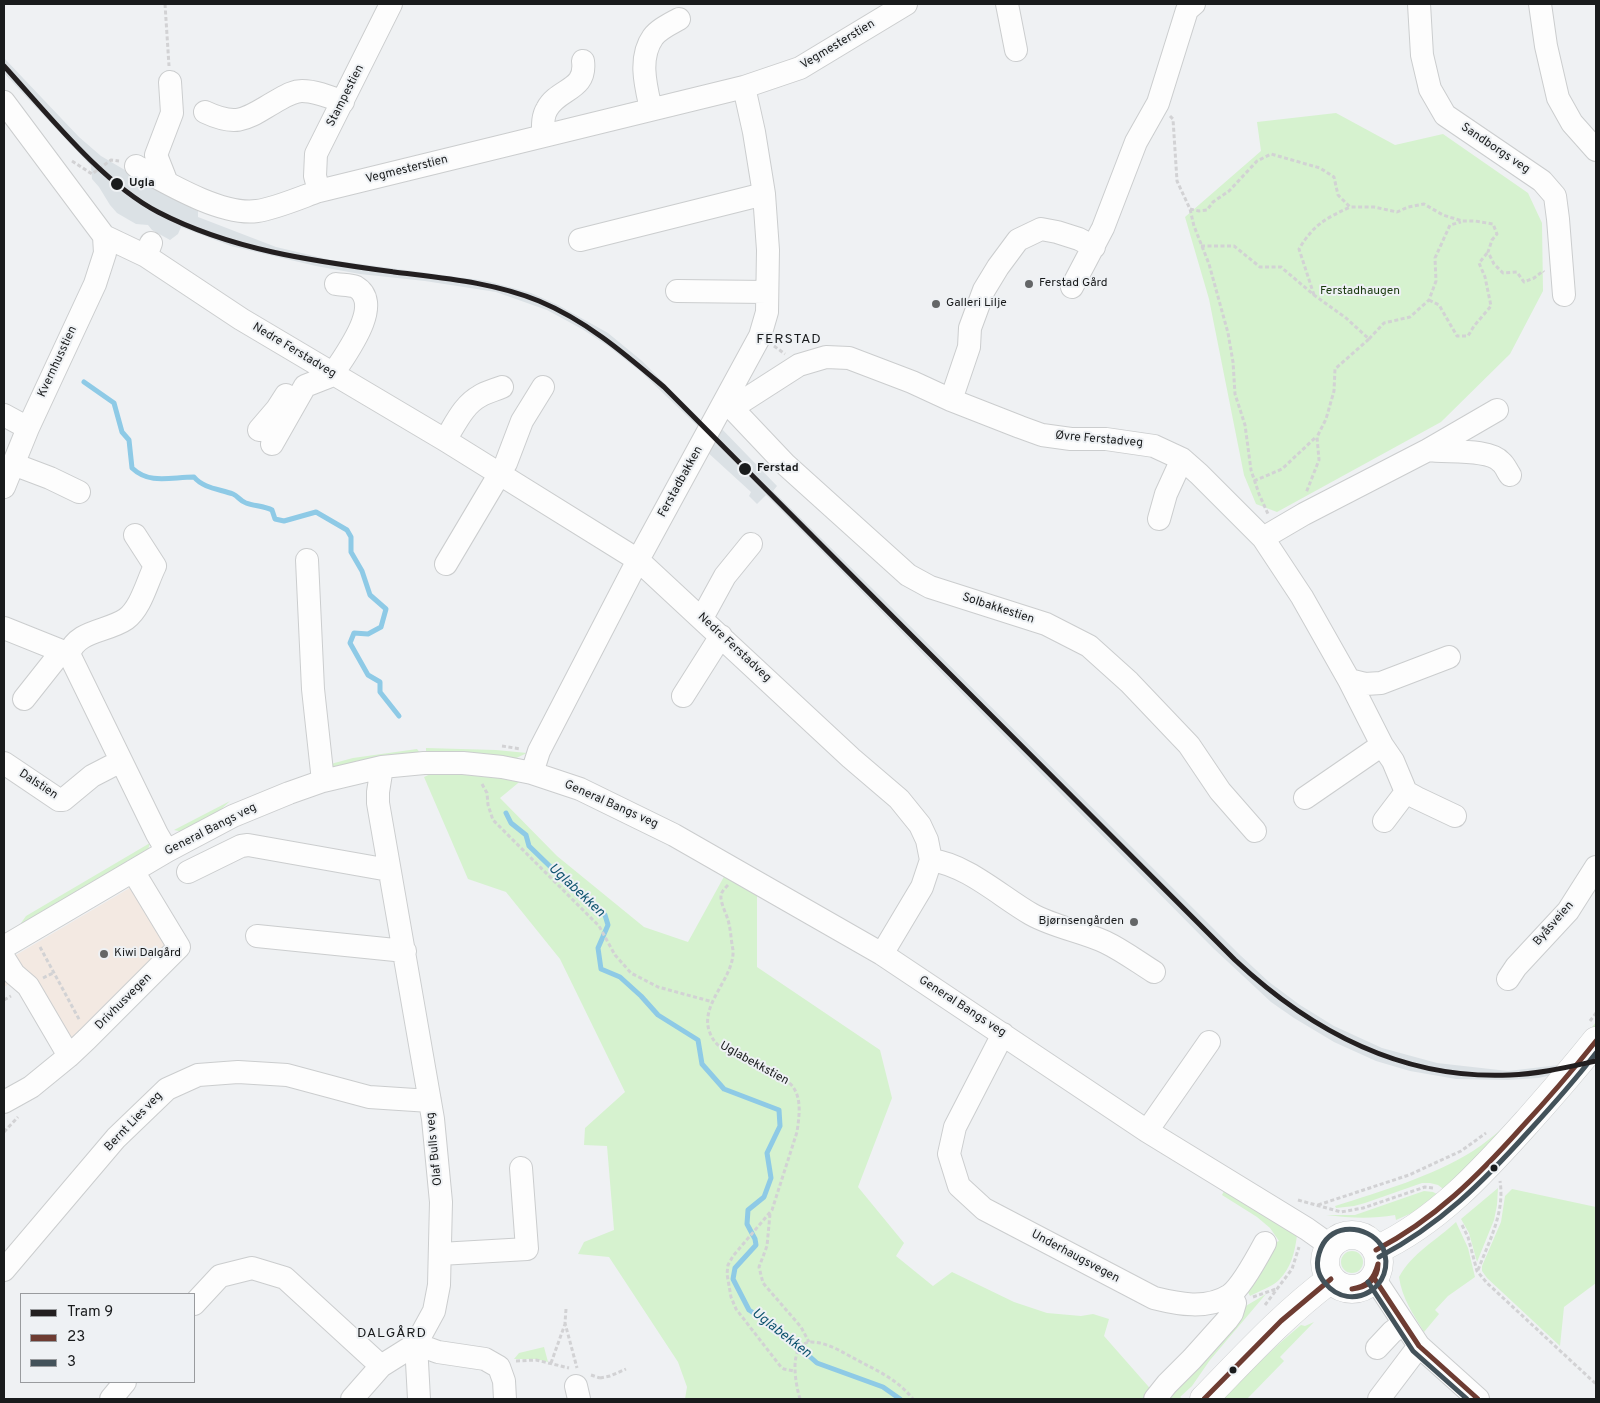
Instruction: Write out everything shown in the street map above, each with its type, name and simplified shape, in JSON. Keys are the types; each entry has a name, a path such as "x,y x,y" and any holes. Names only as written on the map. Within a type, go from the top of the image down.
{"main road":[{"path":"1376,1250 1399,1240 1428,1220 1490,1163 1596,1041"},
{"path":"1355,1235 1363,1238 1371,1243 1376,1250 1379,1260 1374,1278 1367,1285 1358,1289 1338,1286 1326,1272 1326,1254 1330,1246 1346,1236 1355,1235"},
{"path":"1204,1399 1279,1322 1331,1279"}],"street":[{"name":"Stampestien","path":"319,191 315,176 316,154 391,4"},
{"name":"Vegmesterstien","path":"136,166 185,193 236,210 258,211 319,191 744,87 800,68 905,4"},
{"path":"1007,4 1016,50"},
{"path":"1072,288 1094,247 1114,202 1136,142 1158,103 1187,10 1194,4"},
{"name":"Sandborgs veg","path":"1419,4 1422,55 1430,89 1445,115 1542,181 1555,196 1563,290"},
{"path":"1540,4 1546,46 1558,98 1572,123 1596,150"},
{"path":"651,109 646,83 645,59 648,46 654,36 679,20"},
{"path":"543,136 542,123 547,108 554,100 577,84 582,76 583,61"},
{"path":"167,184 156,155 172,114 170,82"},
{"name":"Ferstadbakken","path":"532,773 539,751 638,560 728,406 760,336 767,312 768,250 764,194 754,132 744,87"},
{"path":"205,112 224,119 242,120 256,114 290,93 301,91 327,96 343,102"},
{"name":"Nedre Ferstadveg","path":"4,102 104,236 149,249 241,319 445,440 638,560 851,758 899,799 920,825 927,840 931,860"},
{"path":"580,240 764,194"},
{"path":"951,400 969,347 970,328 984,290 1018,240 1041,229 1079,239 1094,247"},
{"name":"Kvernhusstien","path":"4,487 28,428 95,284 105,253 104,236"},
{"path":"307,358 277,409 266,437 305,386 333,374 362,326 367,311 361,292 355,287 336,284"},
{"path":"677,291 767,292"},
{"name":"Øvre Ferstadveg","path":"728,406 799,365 826,357 849,358 1042,435 1071,439 1106,439 1154,446 1182,459 1263,538 1302,597 1349,680 1382,745 1393,761 1406,792"},
{"path":"445,440 462,413 471,403 480,396 502,387"},
{"path":"446,564 500,474 522,421 543,387"},
{"name":"Solbakkestien","path":"728,406 786,465 908,575 930,587 1046,624 1089,646 1129,682 1190,745 1220,791 1255,831"},
{"path":"1263,538 1304,514 1428,450 1496,410"},
{"path":"4,415 28,428"},
{"path":"1428,450 1480,453 1500,460 1510,475"},
{"path":"1158,518 1166,494 1182,459"},
{"path":"13,464 50,478 79,492"},
{"path":"24,699 78,639 125,620 135,610 155,566 135,535"},
{"path":"702,618 726,576 751,544"},
{"path":"307,560 313,689 323,781"},
{"path":"4,628 65,652 167,852"},
{"path":"683,696 721,636"},
{"path":"1349,680 1365,684 1380,683 1449,657"},
{"path":"1305,798 1382,745"},
{"name":"Dalstien","path":"4,763 59,800 66,799 92,776 121,761"},
{"name":"General Bangs veg","path":"4,948 133,871 233,816 323,781 382,767 424,763 463,763 502,767 532,773 580,789 674,834 882,954 1147,1131 1307,1229 1330,1246"},
{"name":"Olaf Bulls veg","path":"352,1399 381,1366 416,1344 434,1311 440,1254 440,1202 430,1101 378,803 382,767"},
{"path":"1384,821 1406,792 1455,816"},
{"path":"188,872 241,846 248,845 389,870"},
{"path":"882,954 922,887 931,860 945,862 983,883 1031,914 1054,925 1106,943 1154,972"},
{"name":"Byåsveien","path":"1508,979 1516,967 1568,911 1596,867"},
{"name":"Drivhusvegen","path":"11,1109 31,1087 94,1033 179,947 133,871"},
{"path":"256,936 405,951"},
{"path":"7,971 28,986 69,1056"},
{"name":"Underhaugsvegen","path":"1004,1034 955,1127 949,1154 959,1186 984,1209 1154,1298 1177,1304 1197,1305 1215,1302 1230,1295"},
{"path":"1147,1131 1209,1042"},
{"name":"Bernt Lies veg","path":"4,1270 116,1138 167,1089 198,1075 238,1072 286,1074 369,1097 430,1101"},
{"path":"440,1254 527,1249 521,1168"},
{"path":"1155,1399 1232,1313 1235,1303 1230,1295 1237,1288 1265,1243"},
{"path":"195,1303 220,1276 252,1268 285,1278 381,1366"},
{"path":"1374,1278 1419,1346 1478,1399"},
{"path":"1377,1348 1392,1332 1403,1324"},
{"path":"420,1399 416,1344 438,1352 485,1359 499,1367 504,1380 505,1399"},
{"path":"1379,1399 1419,1346"},
{"path":"111,1399 124,1383"}],"path":[{"path":"165,4 170,82"},
{"path":"1158,103 1173,118 1177,181 1190,208 1201,246 1209,264 1228,333 1233,362 1235,394 1245,425 1251,470 1270,521 1263,538"},
{"path":"47,160 58,154 92,174 111,160 136,166"},
{"path":"1190,208 1199,211 1207,210 1213,202 1235,185 1257,161 1271,154 1320,168 1334,177 1338,195 1350,207"},
{"path":"1314,295 1299,249 1308,233 1324,220 1350,207 1374,207 1398,212 1424,204 1443,215 1462,222"},
{"path":"1254,481 1282,469 1317,437 1326,419 1334,391 1335,369 1384,323 1410,317 1429,300 1436,281 1435,258 1450,225 1475,221 1492,224 1497,234 1492,240 1488,252 1479,263 1485,277 1491,306 1468,336 1457,336 1439,305 1429,300"},
{"path":"1201,246 1234,246 1260,267 1281,267 1314,295 1346,318 1369,339"},
{"path":"1488,252 1494,264 1503,273 1517,272 1524,282 1534,278 1543,271 1554,288 1563,290"},
{"path":"760,336 799,365"},
{"path":"1304,514 1306,493 1319,460 1317,437"},
{"path":"496,746 539,751"},
{"path":"479,780 486,789 488,805 494,820 599,926 615,956 630,973 658,987 713,1002"},
{"name":"Uglabekkstien","path":"742,874 728,885 721,894 729,922 733,954 728,973 713,1002 708,1018 708,1028 717,1045 744,1061 782,1077 794,1086 799,1100 799,1119 797,1132 770,1214 733,1256 728,1265 727,1274 731,1297 742,1318 781,1367 794,1371"},
{"path":"35,939 53,973"},
{"path":"4,1132 11,1109"},
{"path":"1314,1214 1318,1205 1409,1175 1466,1148"},
{"path":"1477,1271 1499,1217 1502,1192 1500,1178"},
{"path":"1291,1199 1341,1212 1363,1208 1425,1187 1438,1188"},
{"path":"770,1214 767,1246 759,1267 763,1283 801,1327 809,1342"},
{"path":"1462,1224 1468,1237 1477,1271 1487,1283 1596,1384"},
{"path":"551,1363 565,1323 566,1309"},
{"path":"492,1364 536,1360 577,1370 565,1323"},
{"path":"800,1399 794,1371 798,1353 809,1342 835,1348 892,1378 913,1399"},
{"path":"580,1386 590,1380 610,1376 626,1369"},
{"path":"580,1386 600,1378"}],"shaded area":[{"path":"4,58 79,137 101,156 198,211 198,217 276,247 331,260 487,281 531,293 558,305 608,333 642,361 714,433 719,426 777,486 773,491 1240,955 1269,982 1300,1005 1334,1026 1382,1048 1437,1063 1508,1071 1559,1065 1596,1056 1596,1066 1538,1078 1508,1080 1456,1079 1410,1071 1376,1061 1334,1042 1294,1018 1271,1002 1213,948 766,495 757,504 749,496 751,492 705,450 711,439 641,372 608,346 547,310 496,292 425,281 360,274 316,266 231,246 181,227 178,234 170,240 152,230 148,225 136,224 117,213 110,205 92,179 91,166 4,73"},
{"path":"150,876 187,943 69,1070 12,982 4,987 4,962"}],"green space":[{"name":"Ferstadhaugen","path":"1336,113 1395,145 1443,134 1528,193 1542,223 1543,291 1510,354 1441,422 1277,512 1256,504 1244,475 1209,299 1185,217 1261,151 1257,122"},
{"path":"426,748 527,753 512,760 426,755"},
{"path":"417,749 420,753 331,771 327,765 353,758"},
{"path":"435,772 523,779 500,798 557,856 644,927 688,942 726,873 757,890 757,967 880,1050 892,1098 858,1187 904,1243 896,1256 933,1286 952,1272 1014,1302 1047,1313 1081,1316 1093,1314 1109,1319 1104,1336 1155,1394 1152,1399 685,1399 687,1387 678,1362 609,1257 578,1254 584,1242 614,1230 607,1146 584,1145 585,1128 625,1092 560,959 506,892 468,879 424,777"},
{"path":"230,801 215,815 183,832 174,830"},
{"path":"150,843 148,850 23,926 21,923 26,916"},
{"path":"1596,1022 1596,1029 1592,1034 1514,1123 1466,1172 1442,1193 1442,1188 1438,1185 1422,1183 1365,1203 1336,1208 1335,1206 1423,1176 1457,1160 1490,1139 1523,1109"},
{"path":"1498,1188 1494,1220 1477,1262 1469,1233 1461,1219"},
{"path":"1225,1189 1297,1235 1292,1259 1287,1270 1273,1285 1250,1296 1245,1287 1272,1244 1279,1241 1270,1228 1257,1217 1222,1195"},
{"path":"1512,1189 1596,1207 1596,1283 1564,1307 1560,1346 1487,1278 1482,1271 1482,1266 1501,1222 1505,1196"},
{"path":"1424,1191 1439,1195 1414,1212 1396,1220 1395,1215 1361,1218 1326,1215 1355,1215"},
{"path":"1456,1222 1468,1248 1475,1277 1448,1296 1435,1310 1439,1314 1424,1332 1405,1299 1399,1277 1404,1268 1418,1254"},
{"path":"1352,1251 1362,1258 1363,1262 1356,1272 1352,1273 1342,1266 1341,1262 1348,1252"},
{"path":"1266,1294 1210,1360 1192,1386 1180,1397 1183,1399 1161,1399 1239,1310"},
{"path":"1314,1322 1280,1357 1284,1361 1247,1399 1222,1399 1301,1325 1305,1326"},
{"path":"544,1347 548,1362 536,1359 514,1359 519,1353"}],"waterway":[{"name":"Uglabekken","path":"84,382 114,403 122,432 129,440 132,468 146,477 161,479 194,477 202,484 233,494 246,503 272,510 275,519 284,521 316,512 347,530 351,537 351,552 362,571 370,595 386,609 381,627 368,634 354,633 350,643 368,675 380,682 380,692 399,716"},
{"name":"Uglabekken","path":"506,813 511,823 526,835 529,846 593,908 605,915 608,925 598,948 601,969 620,977 658,1015 698,1040 702,1064 724,1089 779,1110 780,1126 767,1153 771,1178 764,1197 748,1210 747,1224 756,1245 735,1268 733,1279 749,1310 780,1330 817,1363 883,1387 900,1399"}],"tram line":[{"name":"9","path":"4,66 76,146 116,184 158,212 186,225 214,236 273,252 504,289 557,309 605,339 664,387 1235,960 1264,986 1295,1009 1327,1029 1361,1046 1396,1060 1432,1069 1470,1074 1510,1075 1553,1070 1596,1061"}],"transit line":[{"name":"23","path":"1376,1250 1417,1225 1471,1180 1505,1146 1596,1041"},
{"name":"3","path":"1379,1257 1422,1231 1460,1201 1512,1150 1596,1053"},
{"name":"3","path":"1381,1245 1367,1233 1359,1230 1341,1230 1326,1240 1321,1248 1318,1257 1318,1271 1325,1283 1336,1292 1347,1296 1359,1296 1369,1292 1378,1284 1384,1274 1386,1262 1383,1248"},
{"name":"23","path":"1352,1289 1362,1287 1371,1282 1376,1274 1378,1264"},
{"name":"23","path":"1352,1289 1370,1281 1375,1274 1378,1264"},
{"name":"23","path":"1374,1278 1419,1346 1478,1399"},
{"name":"23","path":"1204,1399 1281,1321 1331,1279"},
{"name":"3","path":"1368,1282 1413,1351 1467,1399"}],"place":[{"name":"Ugla","path":"117,184"},
{"name":"Ferstad Gård","path":"1029,284"},
{"name":"Galleri Lilje","path":"936,304"},
{"name":"Ferstad","path":"745,469"},
{"name":"Bjørnsengården","path":"1134,922"},
{"name":"Kiwi Dalgård","path":"104,954"}],"district":[{"name":"FERSTAD","path":"789,340"},
{"name":"DALGÅRD","path":"392,1334"}]}
